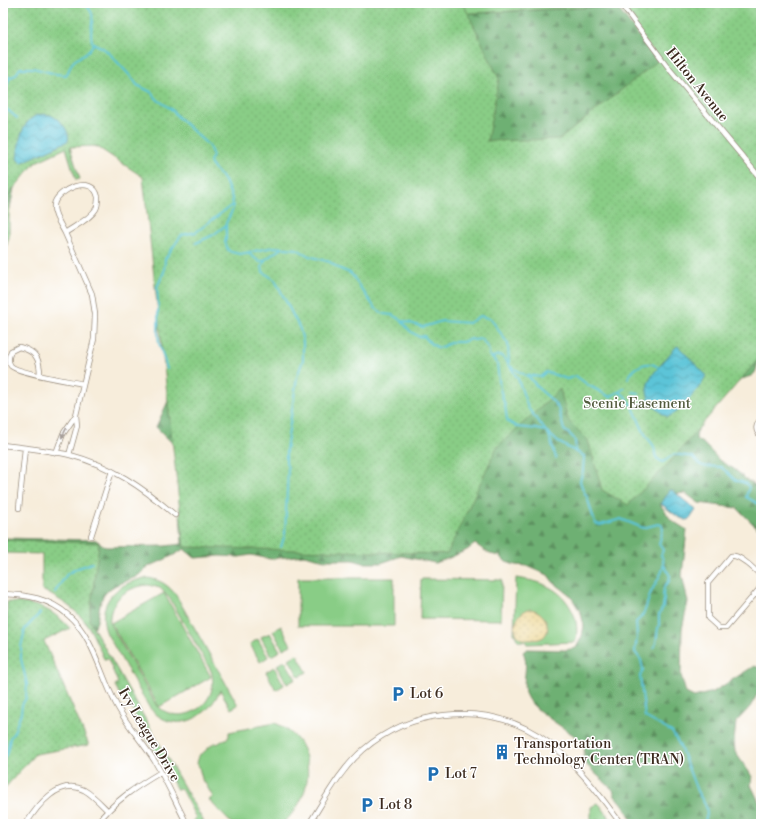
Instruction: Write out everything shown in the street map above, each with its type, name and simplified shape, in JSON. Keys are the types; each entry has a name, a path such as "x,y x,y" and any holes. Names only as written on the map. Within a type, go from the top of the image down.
{"street":[{"name":"Hilton Avenue","path":"620,3 671,71 761,179"},
{"path":"65,234 97,208 97,195 92,187 83,185 77,186 60,194 54,207 65,234 92,294 95,309 94,339 76,415 77,426 69,455"},
{"path":"40,375 38,359 30,351 19,347 11,351 8,359 12,367 17,370 40,375 83,384"},
{"path":"56,453 63,434 76,415"},
{"path":"761,419 756,425 756,429 761,436"},
{"path":"3,445 69,455 99,465 138,486 175,515"},
{"path":"19,508 25,448"},
{"path":"91,536 112,471"},
{"path":"761,575 736,556 731,556 728,558 708,583 708,618 720,628 726,628 761,587"},
{"name":"Ivy League Drive","path":"3,594 27,595 39,598 59,608 83,631 114,702 145,746 161,772 187,824"},
{"path":"756,594 761,599"},
{"path":"309,824 348,766 373,742 402,726 419,720 456,714 486,715 506,720 522,726 545,740 558,750 578,770 593,787 620,824"},
{"path":"96,824 107,810 131,790 161,772"},
{"path":"26,824 48,797 55,791 63,788 76,787 83,790 107,810"}],"green space":[{"name":"Scenic Easement","path":"3,3 177,3 457,14 616,6 665,70 761,187 761,363 758,362 754,374 738,382 724,397 698,430 696,439 704,444 720,461 734,469 748,481 761,488 761,532 737,508 699,503 685,493 676,494 660,504 671,520 687,530 682,575 688,602 682,629 681,675 686,693 694,697 713,692 754,666 761,668 761,688 750,707 736,722 734,741 735,752 752,776 751,785 761,806 761,824 635,824 624,805 616,797 613,790 582,759 584,750 582,742 548,718 530,702 526,696 524,684 526,664 523,652 527,649 565,650 576,648 582,636 584,626 581,613 570,595 553,582 548,575 527,566 515,565 506,562 500,556 490,554 475,544 467,550 435,563 401,556 381,563 363,563 353,560 325,560 304,555 270,559 251,555 239,557 220,556 195,558 184,549 171,557 148,567 136,577 107,591 100,604 97,622 93,629 44,553 3,552 3,538 96,540 106,547 165,546 182,544 177,462 174,445 156,427 168,401 171,382 155,181 105,149 87,144 68,118 15,183 4,238"},
{"name":"Scenic Easement","path":"3,3 463,3 499,79 487,141 560,139 659,60 617,3 761,3 761,356 667,465 628,505 602,490 588,440 568,420 560,389 497,447 447,554 184,547 143,177 96,146 70,147 80,179 76,180 66,148 36,162 9,194 9,237 3,259"},
{"path":"177,3 614,3 616,6 457,14"},
{"path":"3,540 99,543 89,620 205,824 195,824 193,820 196,818 181,789 177,790 162,761 133,718 136,715 124,694 120,695 115,685 118,683 108,659 104,659 84,620 79,614 61,601 42,590 42,554 3,553"},
{"path":"148,578 157,580 170,588 176,595 238,705 231,709 220,690 214,701 198,716 189,721 178,722 168,721 158,716 149,707 107,634 104,623 106,603 111,596 118,589 137,580","holes":["148,585 160,588 170,599 211,671 213,683 210,694 204,703 196,710 186,714 175,715 164,711 155,703 110,624 112,608 115,602 126,592 140,586"]},
{"path":"298,578 394,578 394,626 298,626"},
{"path":"516,578 541,583 562,596 572,610 575,618 577,634 575,642 527,644 525,641 519,641 516,638 516,634 514,634"},
{"path":"421,579 502,580 501,620 420,619"},
{"path":"164,593 211,677 159,707 111,623"},
{"path":"7,602 34,605 42,608 56,615 70,628 44,641 89,745 35,754 3,790 3,666 7,659"},
{"path":"281,626 291,645 283,649 273,631"},
{"path":"270,633 280,651 271,656 261,637"},
{"path":"258,639 268,657 260,662 250,644"},
{"path":"297,654 307,672 299,677 289,659"},
{"path":"285,661 296,679 287,684 277,665"},
{"path":"274,667 284,685 276,690 266,672"},
{"path":"275,723 289,731 299,743 305,756 308,770 306,785 301,800 293,813 281,824 232,824 209,800 213,797 205,783 203,783 197,763 199,755 215,742 217,744 229,737 229,732"},
{"path":"598,803 614,824 610,824 610,821 595,820 594,824 591,824 591,807"}],"sand":[{"path":"529,609 535,610 547,623 547,633 544,637 531,640 522,639 518,636 515,628 517,620 522,613"}],"water":[{"path":"37,115 48,115 57,119 64,125 68,133 68,141 21,163 17,159 21,134 27,123"},
{"path":"677,346 706,375 690,399 668,417 655,407 647,394 647,388 651,377"},
{"path":"670,490 672,490 696,510 690,519 686,520 678,517 661,504"}],"waterway":[{"path":"84,3 92,14 91,36 93,43 109,53 137,85 151,92 209,146 213,156 210,161 211,165 225,181 232,198 233,209 226,223 225,242 228,250 240,254 274,247 297,249 309,256 330,262 338,268 350,273 375,308 384,314 392,315 400,319 410,331 419,337 424,336 431,344 439,348 452,342 481,339 486,344 489,355 497,363 500,389 508,422 518,427 546,431 558,442 584,456 583,471 580,481 587,497 595,523 600,525 621,519 643,528 658,524 662,525 663,529 659,544 663,550 661,555 664,564 663,569 651,592 644,612 640,619 636,622 637,637 635,652 641,660 643,670 640,676 645,717 672,732 679,744 697,791 706,806 707,814 704,824"},
{"path":"3,78 14,76 20,68 33,68 66,75 72,63 88,51 93,43"},
{"path":"3,96 10,77"},
{"path":"3,106 17,118"},
{"path":"167,369 159,343 157,287 164,272 165,259 182,235 196,232 232,205"},
{"path":"196,243 213,235 226,225"},
{"path":"248,253 260,262 283,248"},
{"path":"265,261 262,266 263,272 275,280 300,329 303,342 303,360 297,377 286,450 286,463 288,468 285,534 281,547"},
{"path":"404,321 423,327 442,321 469,323 480,316 491,319 508,344 509,365"},
{"path":"493,357 500,355 506,360 518,379 528,408 549,435 556,458"},
{"path":"628,378 641,365 650,364 658,367"},
{"path":"510,366 530,378 539,389 552,400 558,408 564,430 575,441 575,452"},
{"path":"528,375 540,377 546,372 567,379 576,376 588,385 610,397 625,388"},
{"path":"619,392 624,395 632,405 646,436 653,445 658,459 663,462 674,454 693,457 703,466 721,467 734,479 743,482 749,487 746,497 757,503 761,508"},
{"path":"633,392 639,393"},
{"path":"55,592 67,574 92,563"},
{"path":"654,647 659,626 659,615 663,607 664,587 669,581 670,576 664,565"},
{"path":"3,760 7,753 10,738 14,732 21,713 22,705 26,698 27,684 21,659 21,647 25,629 40,613"}],"place":[{"name":"Lot 6","path":"398,694"},
{"name":"Transportation Technology Center (TRAN)","path":"502,752"},
{"name":"Lot 7","path":"433,774"},
{"name":"Lot 8","path":"367,805"}]}
